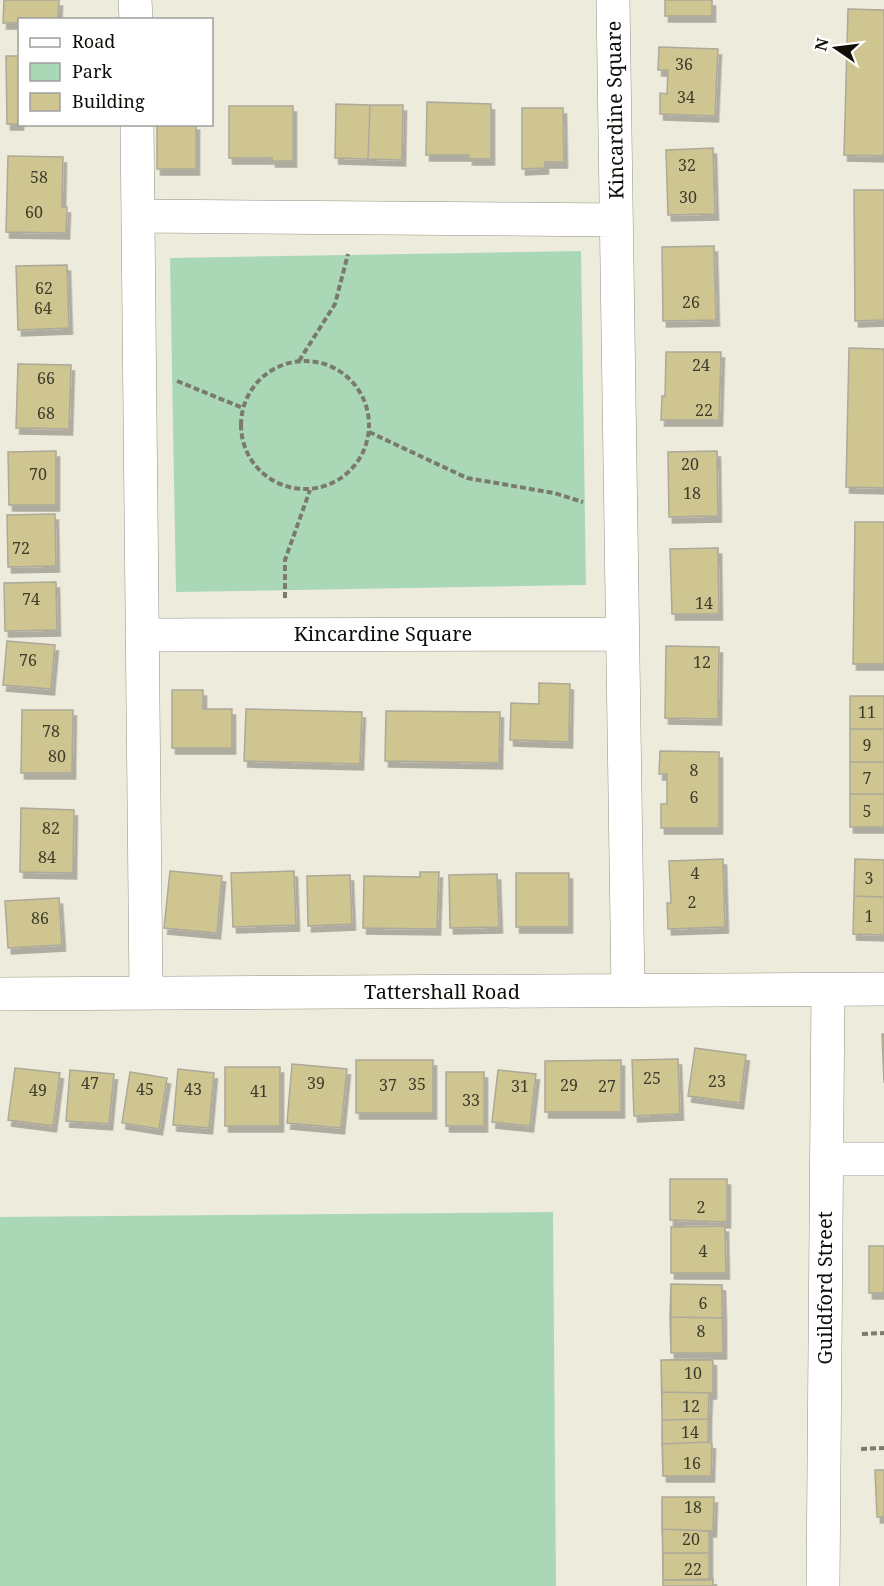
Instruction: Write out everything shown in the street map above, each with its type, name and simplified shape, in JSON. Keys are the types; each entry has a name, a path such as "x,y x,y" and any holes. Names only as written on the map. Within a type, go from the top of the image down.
{"street":[{"path":"135,0 136,18"},
{"name":"Kincardine Square","path":"613,0 628,991"},
{"path":"137,126 146,993"},
{"name":"Kincardine Square","path":"138,216 616,220"},
{"name":"Kincardine Square","path":"142,635 623,634"},
{"name":"Tattershall Road","path":"0,994 884,989"},
{"name":"Guildford Street","path":"823,1586 828,990"},
{"path":"826,1159 884,1159"}],"path":[{"path":"299,361 335,304 358,218"},
{"path":"299,361 318,363 335,369 350,380 365,404 369,432 363,453 350,471 332,484 310,490 290,488 271,481 255,467 245,449 240,428 243,408 251,391 264,376 280,366 299,361"},
{"path":"140,367 243,408"},
{"path":"369,432 466,478 554,493 621,514"},
{"path":"286,634 285,560 310,490"}],"green space":[{"path":"581,251 586,585 176,592 170,258"},
{"path":"553,1212 556,1586 0,1586 0,1217"}],"building":[{"path":"4,0 59,0 58,18 18,18 18,23 3,23"},
{"path":"665,0 712,0 712,16 665,16"},
{"path":"848,9 884,10 884,156 844,155"},
{"path":"659,47 718,49 715,116 660,114 660,93 667,94 668,70 658,70"},
{"path":"6,56 18,56 18,124 7,124"},
{"path":"427,102 491,104 491,159 469,159 469,155 426,155"},
{"path":"336,104 370,105 368,159 335,158"},
{"path":"370,105 403,105 402,160 368,159"},
{"path":"229,106 293,106 293,161 272,161 272,158 229,158"},
{"path":"522,108 563,108 564,162 545,162 545,168 522,169"},
{"path":"157,126 196,126 196,169 157,169"},
{"path":"713,148 715,214 668,215 666,150"},
{"path":"8,156 63,157 62,207 67,207 66,233 6,232"},
{"path":"854,190 884,190 884,320 855,321"},
{"path":"714,246 716,320 663,321 662,247"},
{"path":"67,265 69,328 18,330 16,266"},
{"path":"849,348 884,349 884,488 846,487"},
{"path":"666,352 721,352 719,420 661,420 662,396 665,396"},
{"path":"18,364 71,365 69,429 16,428"},
{"path":"56,451 56,505 9,505 8,452"},
{"path":"717,451 718,516 669,517 668,452"},
{"path":"55,514 56,566 8,567 7,515"},
{"path":"855,522 884,522 884,664 853,664"},
{"path":"718,548 719,614 672,614 670,549"},
{"path":"56,582 57,630 5,631 4,583"},
{"path":"7,641 55,645 51,689 3,685"},
{"path":"666,646 719,647 718,719 665,718"},
{"path":"539,683 570,684 569,742 510,740 511,703 539,704"},
{"path":"172,690 203,690 203,709 232,709 232,748 172,748"},
{"path":"850,696 884,696 884,729 850,729"},
{"path":"246,709 362,712 360,764 244,761"},
{"path":"22,710 73,710 72,773 21,773"},
{"path":"386,711 500,712 499,763 385,761"},
{"path":"850,729 884,729 884,762 850,762"},
{"path":"660,751 719,752 719,828 661,828 661,804 667,804 667,774 659,774"},
{"path":"850,762 884,762 884,794 850,794"},
{"path":"850,794 884,794 884,827 850,827"},
{"path":"21,808 74,810 73,873 20,872"},
{"path":"723,859 725,927 668,929 667,903 671,903 669,861"},
{"path":"855,859 884,860 884,897 854,896"},
{"path":"170,871 222,876 217,933 164,928"},
{"path":"294,871 296,925 233,927 231,873"},
{"path":"420,872 439,872 437,929 363,928 364,876 420,877"},
{"path":"516,873 569,873 569,927 516,927"},
{"path":"497,874 499,927 450,928 449,875"},
{"path":"350,875 352,924 308,926 307,876"},
{"path":"854,896 884,897 884,935 853,934"},
{"path":"59,898 62,945 8,948 5,901"},
{"path":"882,1034 884,1034 884,1083"},
{"path":"695,1048 746,1055 740,1103 688,1096"},
{"path":"678,1059 680,1114 634,1116 632,1060"},
{"path":"356,1060 433,1060 433,1113 356,1113"},
{"path":"621,1060 621,1112 545,1112 545,1061"},
{"path":"292,1064 347,1069 341,1128 287,1123"},
{"path":"225,1067 280,1067 280,1126 225,1126"},
{"path":"15,1068 60,1073 53,1126 8,1120"},
{"path":"178,1069 214,1073 209,1128 173,1125"},
{"path":"70,1070 114,1074 109,1124 66,1121"},
{"path":"498,1070 536,1074 530,1126 492,1122"},
{"path":"130,1072 167,1078 159,1129 122,1123"},
{"path":"446,1072 484,1072 484,1126 446,1126"},
{"path":"670,1179 727,1179 727,1222 670,1220"},
{"path":"725,1226 726,1273 671,1273 671,1227"},
{"path":"869,1246 884,1246 884,1293 869,1293"},
{"path":"671,1284 722,1285 723,1353 671,1353"},
{"path":"671,1284 722,1285 723,1318 670,1317"},
{"path":"670,1317 723,1318 723,1353 671,1353"},
{"path":"661,1360 713,1360 713,1393 662,1392"},
{"path":"661,1360 713,1360 713,1393 709,1393 708,1419 708,1442 712,1443 711,1476 663,1476"},
{"path":"662,1392 709,1393 708,1419 662,1420"},
{"path":"708,1419 708,1442 662,1444 662,1420"},
{"path":"712,1443 711,1476 663,1476 662,1444"},
{"path":"875,1470 884,1470 884,1517 877,1517"},
{"path":"662,1497 714,1497 713,1531 709,1531 709,1580 713,1579 713,1586 663,1586"},
{"path":"662,1497 714,1497 713,1531 662,1529"},
{"path":"662,1529 709,1531 709,1553 663,1553"},
{"path":"663,1553 709,1553 709,1580 663,1580"},
{"path":"713,1579 713,1586 663,1586 663,1580"}]}
